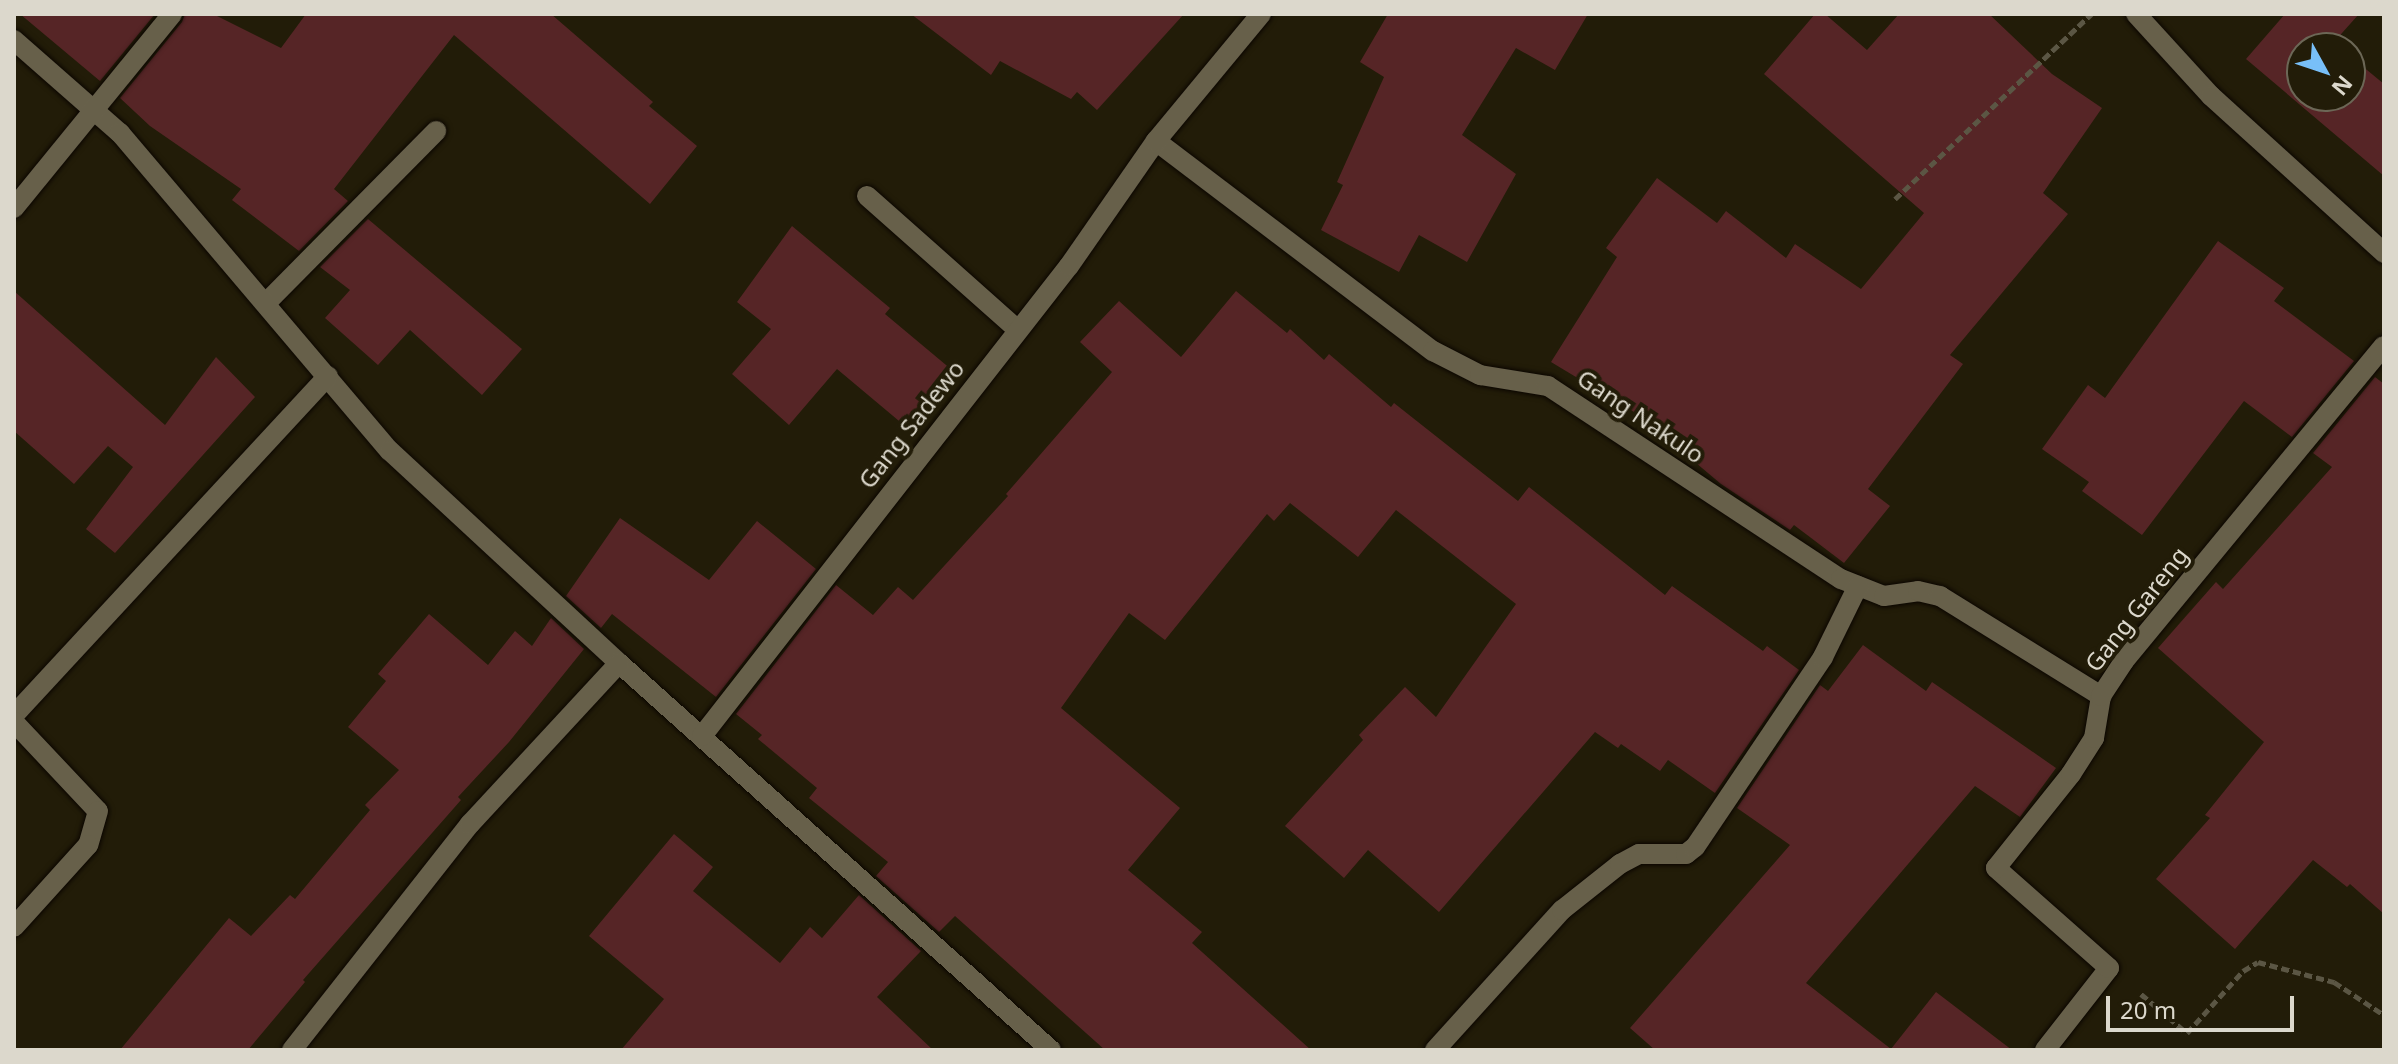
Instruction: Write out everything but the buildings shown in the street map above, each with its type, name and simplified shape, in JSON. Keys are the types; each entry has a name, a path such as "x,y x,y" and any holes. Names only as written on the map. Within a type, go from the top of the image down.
{"street":[{"path":"14,208 172,14"},
{"name":"Gang Sadewo","path":"702,736 1069,266 1156,141 1261,14"},
{"path":"2136,14 2211,96 2384,253"},
{"path":"14,40 120,133 390,451 619,663 1051,1050"},
{"path":"266,303 436,131"},
{"name":"Gang Nakulo","path":"1156,141 1433,351 1480,375 1548,386 1572,399 1802,557 1884,596 1918,591 1940,596 2101,696"},
{"path":"867,196 1018,330"},
{"name":"Gang Gareng","path":"2109,968 1996,868 2087,750 2094,738 2101,696 2124,661 2384,346"},
{"path":"14,715 328,376"},
{"path":"1435,1050 1562,910 1620,864 1639,854 1686,854 1695,847 1823,657 1858,586"},
{"path":"292,1050 470,824 619,663"},
{"path":"14,722 98,811 88,845 14,927"},
{"path":"2045,1050 2109,968"}],"path":[{"path":"1895,199 2091,14"},
{"path":"2109,968 2187,1033 2243,971 2258,962 2334,982 2384,1015"}]}
